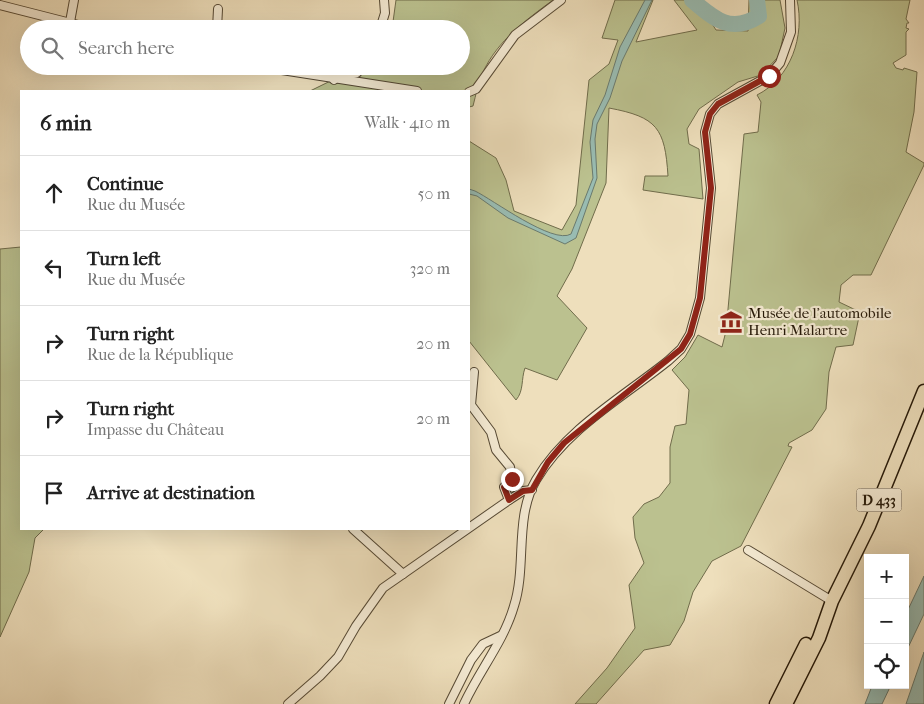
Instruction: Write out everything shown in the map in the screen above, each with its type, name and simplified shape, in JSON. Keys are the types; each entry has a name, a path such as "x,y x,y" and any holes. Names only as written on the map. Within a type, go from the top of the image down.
{"main road":[{"name":"D 433","path":"786,704 818,638 832,601 869,526 923,394"},
{"name":"D 433","path":"776,704 811,634 832,601"}],"street":[{"path":"70,20 74,0"},
{"path":"383,20 385,13 384,0"},
{"path":"470,92 476,89 515,35 560,0"},
{"path":"464,704 514,606 519,582 525,510 532,490 548,462 564,443 668,361 681,349 690,334 700,298 711,188 705,132 710,114 718,104 769,76 780,63 791,32 790,0"},
{"path":"0,4 62,20"},
{"path":"217,20 218,10"},
{"path":"306,75 409,90"},
{"path":"334,80 337,77 347,75"},
{"path":"474,372 471,405 491,432 496,450 510,466 512,479 504,487 509,500"},
{"path":"470,527 523,491 532,490"},
{"path":"354,530 403,574"},
{"path":"288,704 320,676 338,657 356,626 383,588 466,530"},
{"path":"748,550 832,601"},
{"path":"449,704 471,660 483,644 500,636"}],"green space":[{"path":"396,0 553,0 523,23 496,50 481,76 473,106 470,107 470,90 312,90 343,75 470,75 470,20 393,20"},
{"path":"615,0 653,0 636,42 697,30 674,0 697,0 716,30 748,31 749,0 780,0 785,28 779,56 761,75 738,82 699,109 687,129 689,144 699,149 703,199 643,190 645,176 668,176 667,160 661,136 648,121 638,116 609,108 606,183 572,269 557,296 587,328 557,380 525,368 520,393 516,400 470,342 470,142 496,158 506,180 514,211 562,230 576,205 589,80 609,64 618,40 602,38"},
{"path":"797,0 910,0 906,19 909,23 907,23 906,28 909,29 906,32 906,55 893,63 896,68 917,72 914,112 906,152 924,163 924,165 871,275 853,275 841,285 839,302 860,312 853,345 836,347 829,372 826,409 812,430 789,443 788,446 792,447 741,546 712,561 693,592 684,621 670,645 644,650 596,704 575,704 607,668 635,628 629,585 644,563 635,538 633,517 644,504 659,497 670,483 670,447 675,426 686,424 689,390 672,370 685,357 698,335 722,347 726,331 744,134 758,132 761,102 757,95 769,88 779,78 793,55 799,28"},
{"path":"20,247 20,530 43,530 35,538 29,572 0,637 0,249"}],"water":[{"path":"645,0 652,0 622,61 610,98 597,124 595,139 597,178 576,238 565,244 508,218 477,196 470,194 470,189 475,191 523,220 551,233 562,236 571,234 593,178 590,142 593,120 605,95 620,47"},
{"path":"687,0 699,3 721,17 734,21 733,29 713,23"},
{"path":"755,0 761,2 760,21 740,28 741,20 751,15 754,10"},
{"path":"924,576 924,614 909,646 909,644 909,608"},
{"path":"924,652 924,704 906,704"},
{"path":"871,689 889,689 882,704 865,704"}],"waterway":[{"path":"692,0 715,18 731,24 740,24 759,16 757,0"}],"place":[{"name":"Musée de l'automobile Henri Malartre","path":"731,322"}],"route":[{"path":"512,479 504,487 509,500 523,491 532,490 535,481 564,443 681,349 690,334 700,298 712,175 705,132 710,114 718,104 753,87 769,76"}]}
